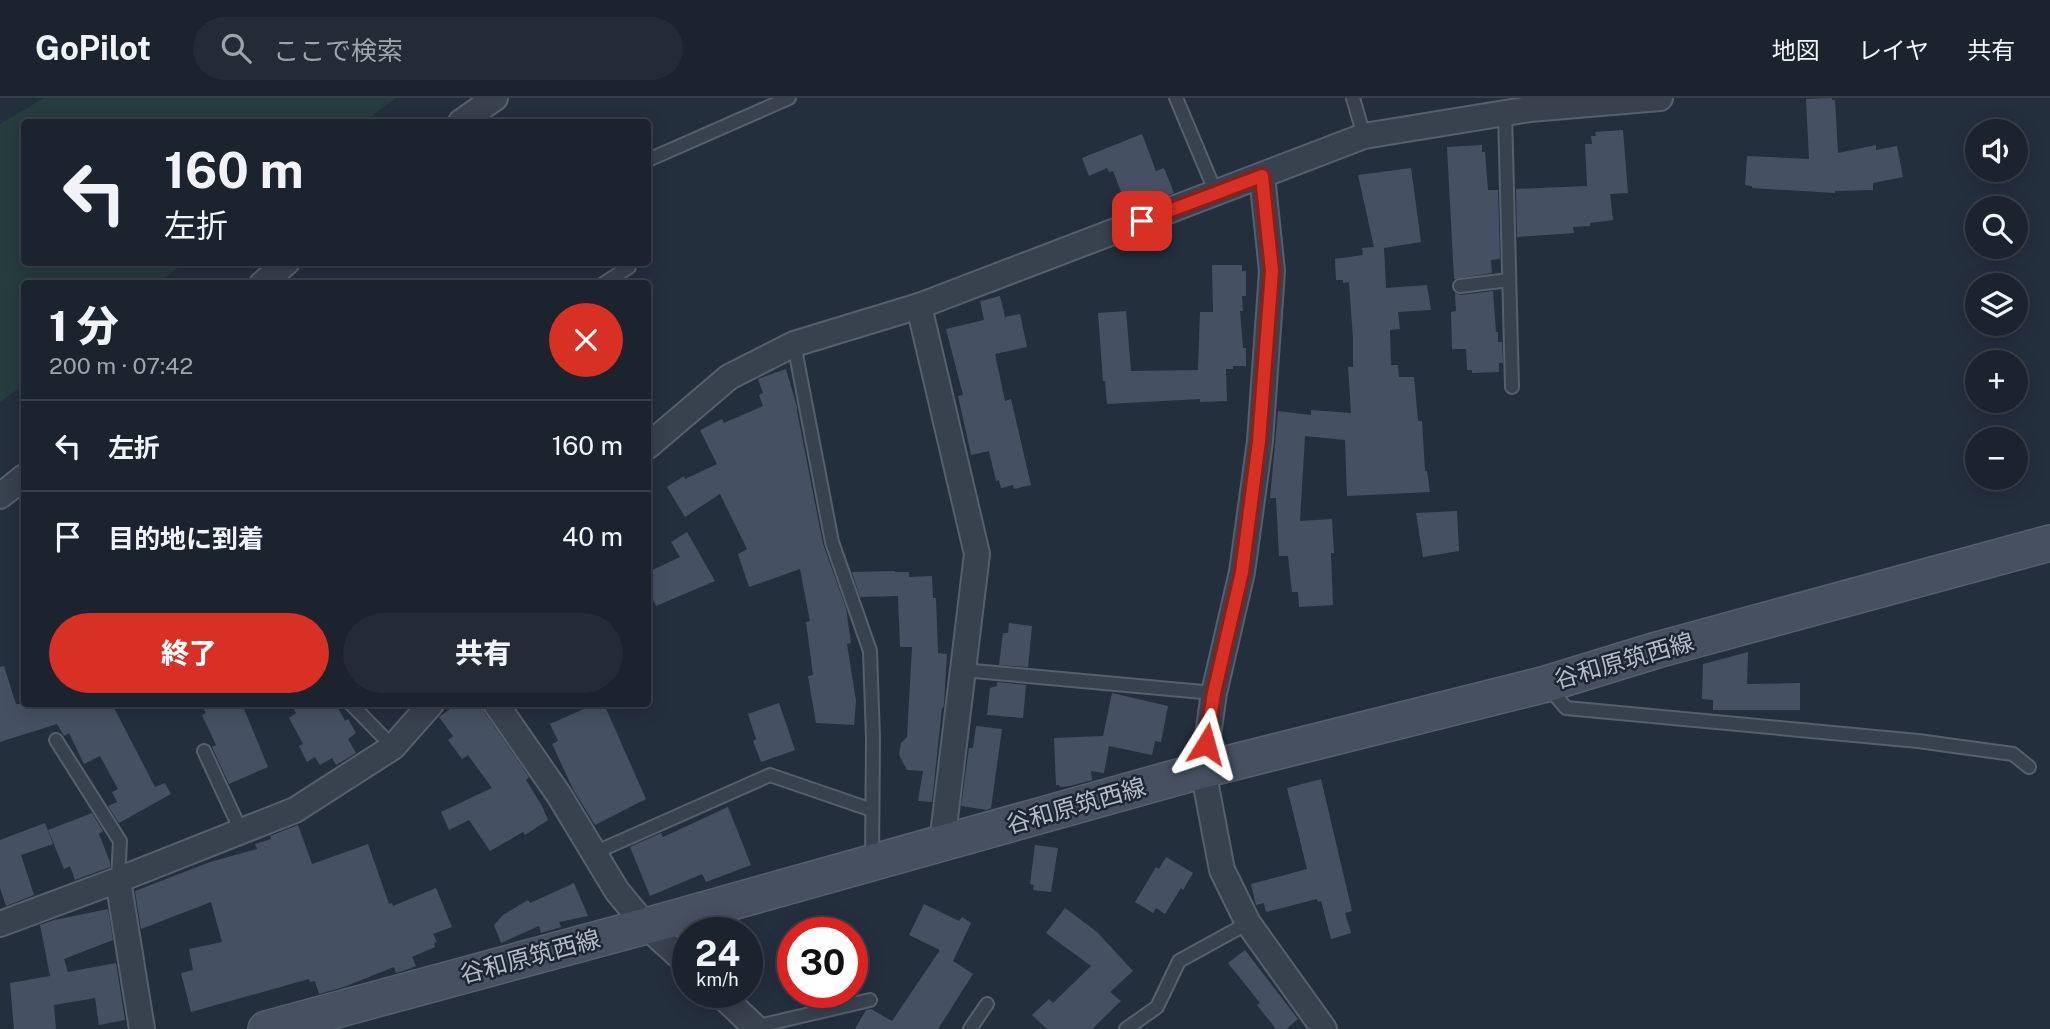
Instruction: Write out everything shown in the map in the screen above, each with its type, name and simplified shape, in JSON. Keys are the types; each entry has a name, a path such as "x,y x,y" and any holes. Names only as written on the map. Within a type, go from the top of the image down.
{"main road":[{"name":"谷和原筑西線","path":"266,1029 1203,770 1546,684 1657,650 2050,543"}],"street":[{"path":"465,119 495,98"},
{"path":"651,443 729,377 794,344 919,306 1364,136 1530,109 1660,98"},
{"path":"1262,176 1272,271 1259,441 1242,572 1214,693 1203,770 1222,870 1248,923 1324,1029"},
{"path":"267,280 282,266"},
{"path":"919,306 977,554 942,843"},
{"path":"0,496 21,479"},
{"path":"0,924 295,810 393,747 428,707"},
{"path":"498,707 559,795 617,891 646,926 672,950"},
{"path":"118,880 142,1029"},
{"path":"735,1008 756,1028"}],"lane":[{"path":"651,159 789,98"},
{"path":"1176,98 1216,193"},
{"path":"1353,98 1364,136"},
{"path":"1505,113 1512,387"},
{"path":"609,280 629,267"},
{"path":"1460,286 1509,280"},
{"path":"794,344 832,542 870,650 873,738 872,863"},
{"path":"963,670 1214,693"},
{"path":"1546,684 1566,708 1918,741 2013,754 2029,767"},
{"path":"354,707 393,747"},
{"path":"57,740 120,841 118,880"},
{"path":"204,751 241,831"},
{"path":"594,853 771,775 872,810"},
{"path":"1126,1029 1157,1007 1179,961 1248,923"},
{"path":"756,1028 870,1000"},
{"path":"970,1029 987,1004"}],"green space":[{"path":"44,98 396,98 368,119 21,119 21,266 180,266 163,280 21,280 21,387 0,402 0,124"}],"building":[{"path":"1806,99 1835,100 1838,153 1876,145 1876,150 1897,146 1903,177 1873,183 1873,190 1835,193 1752,188 1745,185 1747,156 1809,159"},
{"path":"1623,130 1628,193 1610,194 1613,220 1573,227 1574,233 1517,237 1516,189 1587,186 1585,144 1592,144 1591,136 1596,136 1595,132"},
{"path":"1142,134 1156,171 1164,168 1174,193 1128,210 1113,171 1109,172 1107,168 1089,176 1082,158"},
{"path":"1482,145 1488,190 1498,190 1500,259 1491,260 1492,273 1454,279 1447,147"},
{"path":"1411,168 1421,242 1384,248 1386,288 1427,285 1431,310 1398,312 1400,329 1390,330 1391,365 1398,365 1399,377 1414,377 1418,421 1422,421 1425,471 1430,492 1347,496 1345,440 1305,436 1300,521 1332,519 1333,605 1299,607 1298,592 1292,592 1288,556 1279,556 1276,498 1270,498 1278,411 1311,415 1311,410 1351,413 1348,367 1353,367 1353,338 1349,282 1336,280 1335,259 1363,255 1362,248 1374,247 1358,175"},
{"path":"1212,265 1242,265 1242,271 1246,271 1246,296 1242,296 1243,311 1240,311 1246,366 1226,369 1227,401 1200,402 1200,399 1107,404 1098,313 1126,311 1131,371 1198,370 1200,312 1213,312"},
{"path":"1493,291 1496,332 1498,342 1502,342 1503,363 1499,363 1499,372 1472,373 1472,370 1467,370 1466,349 1452,349 1451,312 1456,311 1455,293 1461,295"},
{"path":"1000,296 1005,317 1020,314 1027,347 995,354 1005,401 1011,399 1031,485 1014,489 1013,485 1001,488 999,480 996,481 989,451 971,455 958,396 963,395 946,329 984,320 980,301"},
{"path":"786,369 797,407 823,544 846,608 851,643 847,644 856,701 854,725 816,723 808,676 813,675 806,622 810,621 800,569 749,587 738,554 747,549 720,494 685,517 667,487 684,476 685,479 717,464 700,430 722,419 724,423 763,406 759,395 763,393 758,379"},
{"path":"1457,511 1459,551 1423,557 1416,513"},
{"path":"687,532 715,581 656,606 651,595 651,571 680,557 671,542"},
{"path":"852,572 909,572 909,577 932,576 933,598 936,598 938,653 947,654 932,802 918,801 923,771 907,770 899,755 901,743 907,737 912,647 900,647 898,596 860,597"},
{"path":"1009,623 1032,626 1028,667 999,665 1003,633 1008,633"},
{"path":"1748,652 1747,684 1800,683 1800,710 1713,710 1713,700 1702,699 1703,664"},
{"path":"4,666 16,704 21,704 21,707 114,707 155,787 165,783 171,794 119,823 108,806 117,802 112,792 118,789 100,756 84,764 69,733 64,736 57,724 0,742 0,667"},
{"path":"997,682 1026,685 1023,718 987,715 990,688 997,686"},
{"path":"1112,693 1168,706 1161,742 1155,741 1152,755 1109,746 1104,773 1091,771 1092,780 1070,786 1056,785 1054,738 1103,736"},
{"path":"779,703 795,750 761,762 753,741 756,739 748,714"},
{"path":"203,707 243,707 268,767 229,784 212,747 216,745 202,715 206,713"},
{"path":"293,707 338,707 356,733 348,739 356,753 336,765 332,758 320,765 315,757 307,762 299,746 303,744 289,718 296,713"},
{"path":"453,707 482,707 529,777 526,780 548,820 525,835 523,832 490,851 469,820 449,830 441,812 492,788 468,755 462,759 448,740 453,736 439,717"},
{"path":"588,707 605,707 646,799 595,825 574,791 552,744 558,741 550,724"},
{"path":"976,726 1002,729 991,808 987,810 961,806 969,748 973,748"},
{"path":"1321,779 1352,911 1345,913 1351,933 1331,939 1321,901 1318,902 1317,899 1266,912 1264,903 1256,905 1251,884 1307,869 1287,788"},
{"path":"728,807 751,865 706,882 702,874 650,896 630,847 661,833 663,837"},
{"path":"92,813 103,831 99,834 110,867 75,880 70,866 64,869 48,830"},
{"path":"45,823 53,844 21,855 34,895 6,906 0,888 0,840"},
{"path":"298,825 312,864 368,844 389,904 392,903 393,906 436,888 452,927 433,934 437,942 434,943 435,947 412,957 416,966 406,970 396,973 394,967 319,994 315,981 310,982 309,979 191,1012 181,973 193,970 189,949 222,942 211,902 141,929 135,891 210,862 257,849 255,844"},
{"path":"1035,845 1058,848 1051,892 1033,890 1034,885 1030,884"},
{"path":"1166,857 1193,873 1165,914 1156,908 1153,913 1135,902 1156,867 1159,869"},
{"path":"574,883 588,916 559,922 561,927 541,933 539,926 501,943 494,925 503,915 528,900 530,903"},
{"path":"924,904 959,921 962,917 971,923 953,961 973,974 938,1029 855,1029 866,1010 871,1009 892,1021 940,950 909,935"},
{"path":"1065,908 1097,932 1133,971 1110,992 1121,1001 1092,1029 1047,1029 1032,1015 1049,999 1053,1003 1091,966 1046,933"},
{"path":"108,909 113,940 64,959 68,972 116,963 125,1020 99,1025 95,998 54,1005 56,1029 14,1029 10,983 50,976 40,925"},
{"path":"1245,950 1298,1019 1286,1029 1276,1029 1257,1005 1260,1003 1228,963"}],"route":[{"path":"1142,221 1262,176 1272,271 1259,441 1242,572 1214,693 1206,744"}]}
